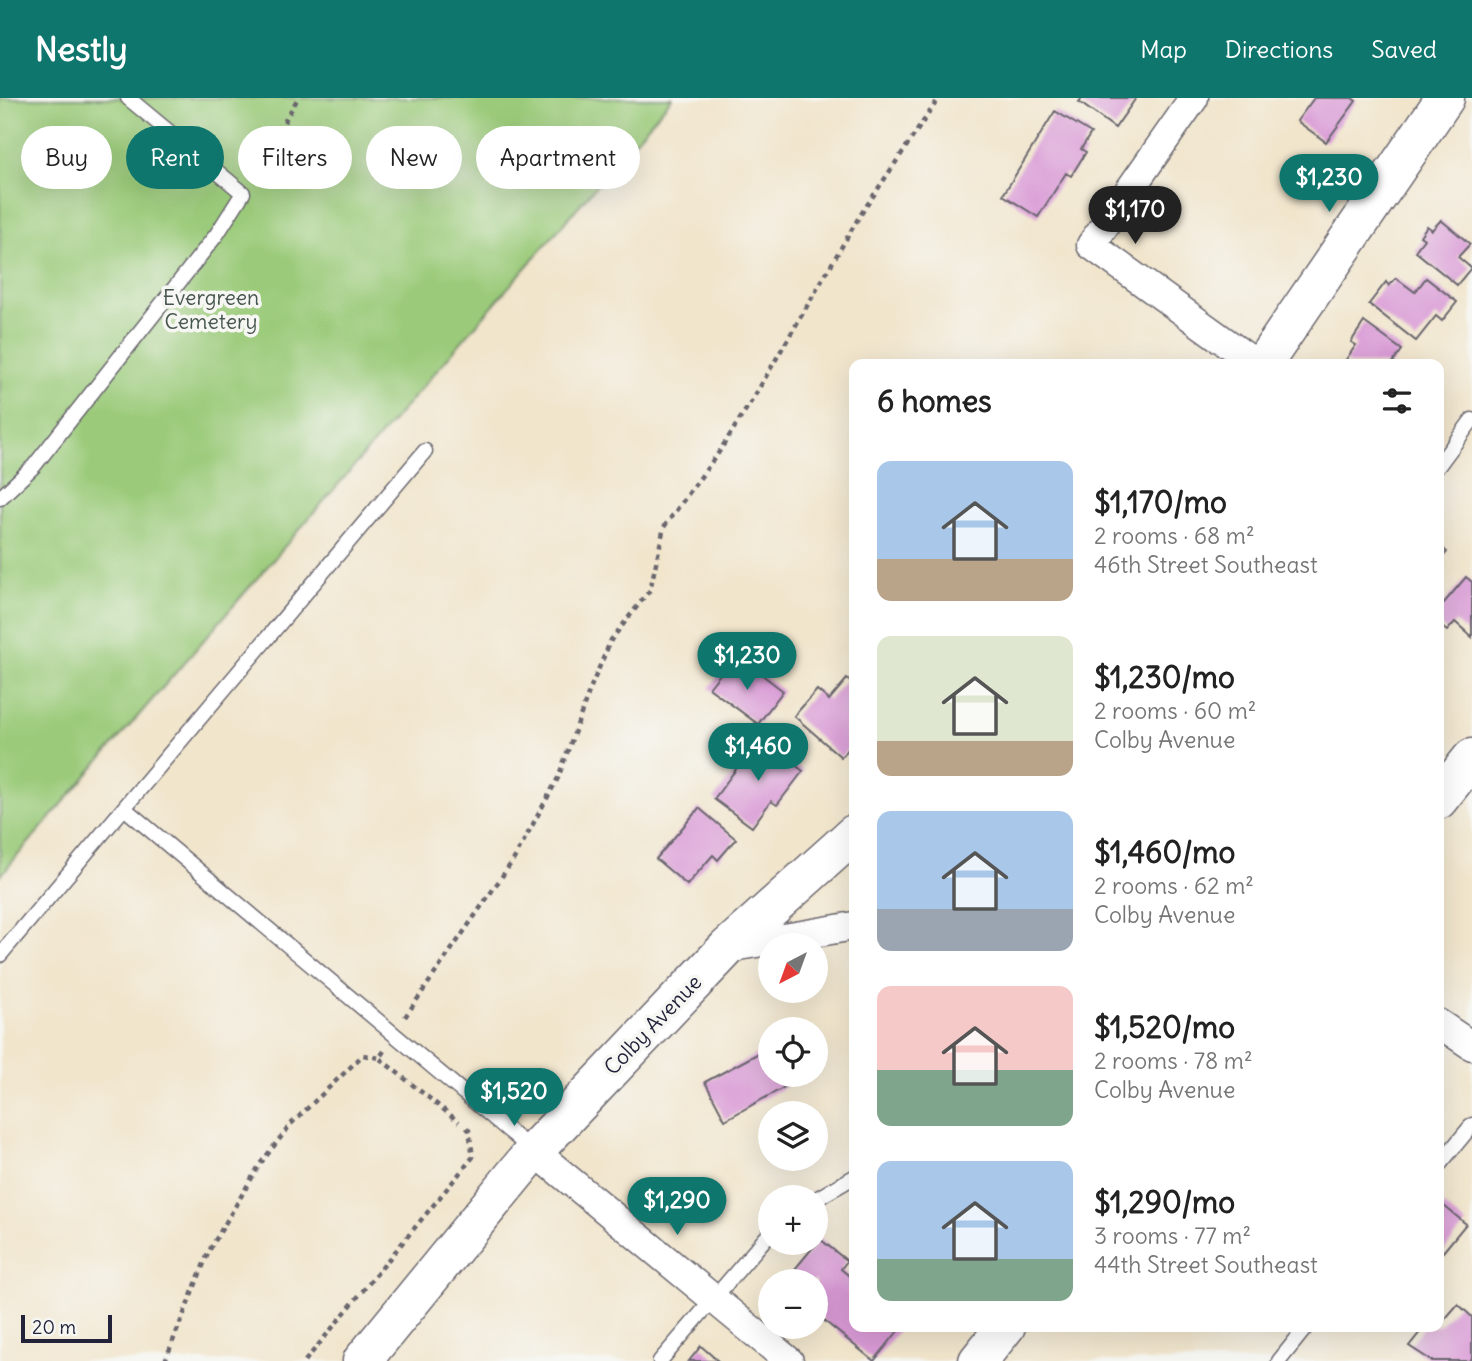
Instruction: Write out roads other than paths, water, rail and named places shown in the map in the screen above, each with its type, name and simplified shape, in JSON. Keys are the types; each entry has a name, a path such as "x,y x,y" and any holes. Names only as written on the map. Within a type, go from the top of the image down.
{"main road":[{"path":"1266,359 1445,98"},
{"path":"1444,793 1472,758"},
{"name":"Colby Avenue","path":"362,1361 534,1151 727,948 849,838"},
{"path":"978,1361 1001,1332"}],"street":[{"path":"1194,98 1091,245 1249,359"},
{"path":"727,948 849,927"},
{"path":"1444,1027 1472,1046"},
{"path":"534,1151 789,1361"}],"lane":[{"path":"0,498 34,466 217,234 243,193 128,98"},
{"path":"1444,458 1472,420"},
{"path":"0,955 425,451"},
{"path":"124,808 534,1151"},
{"path":"1444,1159 1472,1125"},
{"path":"828,1192 849,1180"},
{"path":"660,1361 758,1246"},
{"path":"1279,1361 1302,1332"}],"park label":[{"name":"Evergreen Cemetery","path":"211,310"}]}
